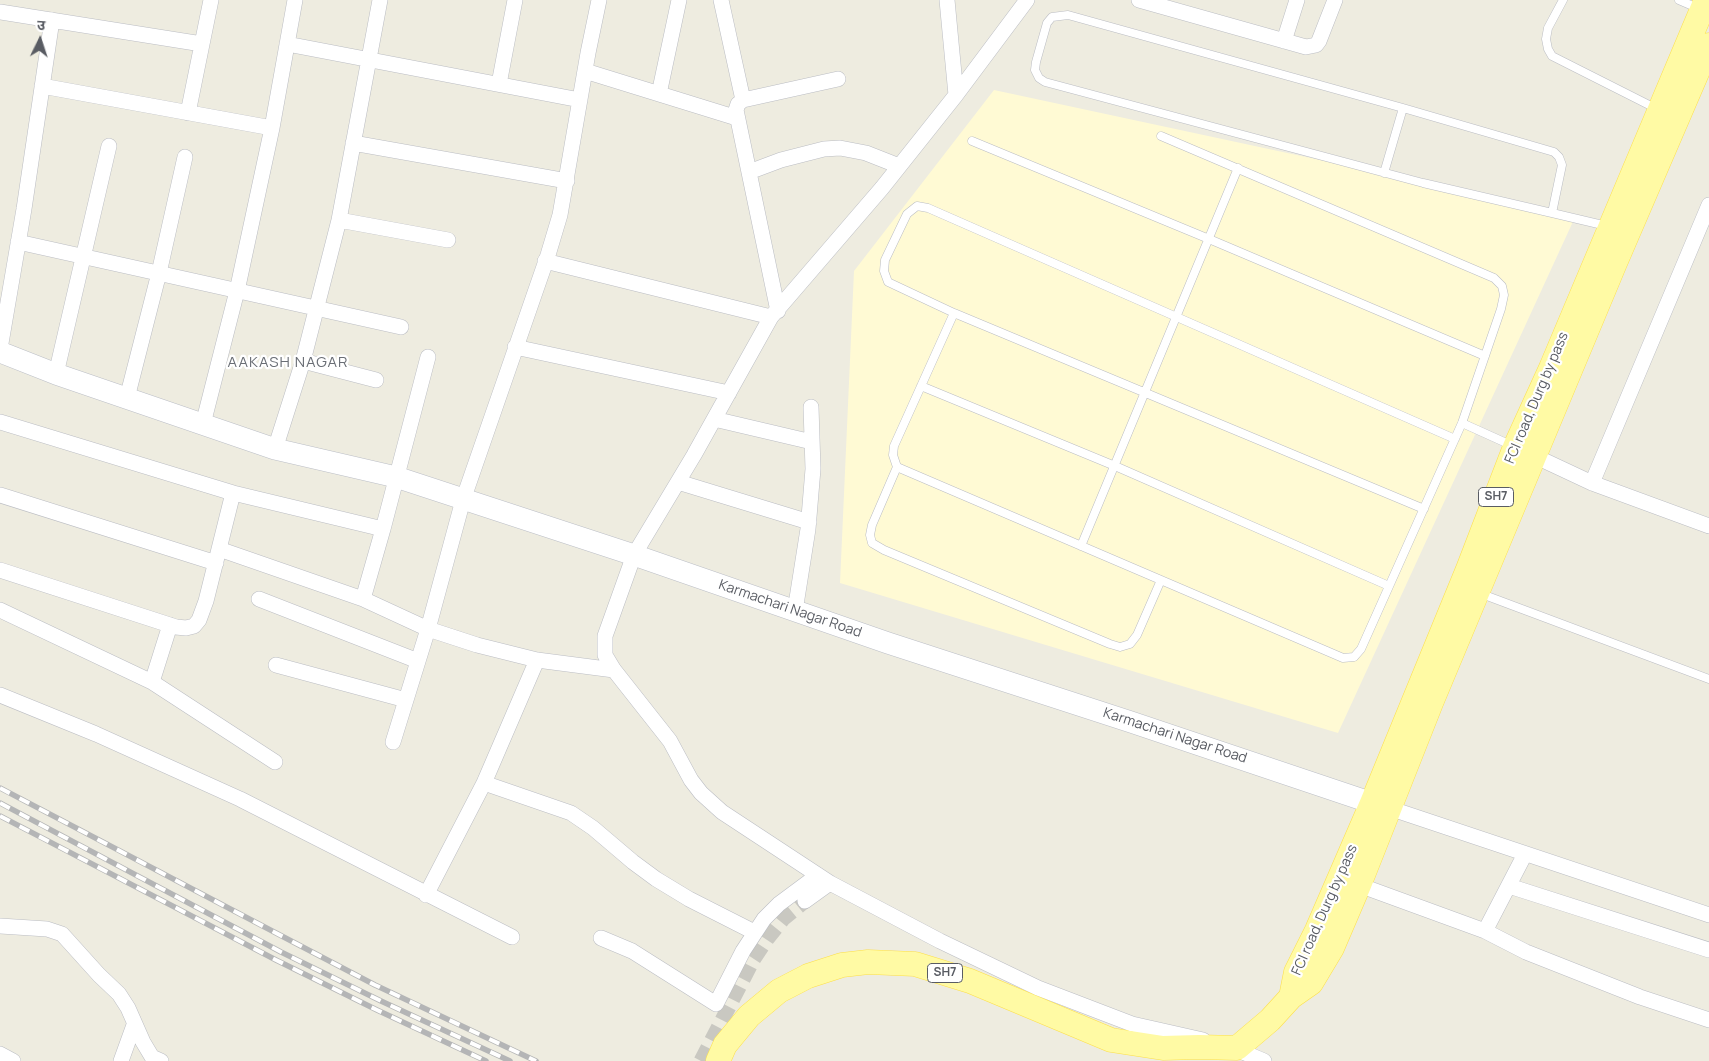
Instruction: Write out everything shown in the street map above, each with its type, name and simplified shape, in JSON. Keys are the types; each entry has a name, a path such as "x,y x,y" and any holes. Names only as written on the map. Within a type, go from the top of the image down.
{"main road":[{"name":"FCI road, Durg by pass","path":"1619,230 1659,110 1704,5"},
{"name":"FCI road, Durg by pass","path":"1291,997 1296,972 1381,806 1525,452 1551,368 1709,45"},
{"name":"FCI road, Durg by pass","path":"1291,997 1312,983 1332,948 1359,885 1381,806"},
{"name":"SH7","path":"718,1061 725,1045 749,1016 779,991 817,973 842,965 868,962 915,964 970,980 1111,1040 1163,1048 1199,1047 1230,1051 1270,1020 1291,997"}],"street":[{"path":"188,113 211,0"},
{"path":"203,424 237,291 272,128 295,0"},
{"path":"275,449 303,361 339,220 380,0"},
{"path":"500,84 515,0"},
{"path":"393,742 428,629 463,500 560,215 599,0"},
{"path":"659,94 679,0"},
{"path":"721,0 744,100"},
{"path":"947,0 956,95"},
{"path":"1027,0 956,95 775,314 634,555 605,636 605,655 614,670 670,741 691,780 701,793 722,812 824,879 940,941 1038,988 1132,1024 1264,1061"},
{"path":"1139,0 1306,47 1316,45 1335,0"},
{"path":"1284,41 1297,0"},
{"path":"0,12 202,44"},
{"path":"0,351 52,20"},
{"path":"287,44 580,100"},
{"path":"585,71 738,118"},
{"path":"775,314 736,110 738,104 744,100 838,79"},
{"path":"42,86 272,128"},
{"path":"353,143 567,181"},
{"path":"56,374 109,146"},
{"path":"749,172 782,160 824,149 840,148 866,153 899,166"},
{"path":"127,398 159,273 185,157"},
{"path":"1592,482 1709,206"},
{"path":"339,220 448,240"},
{"path":"18,242 401,327"},
{"path":"545,261 775,314"},
{"path":"515,347 729,393"},
{"name":"Karmachari Nagar Road","path":"0,351 56,374 275,449 396,477 1381,806"},
{"path":"363,599 428,357"},
{"path":"303,361 376,380"},
{"path":"794,611 809,522 813,469 810,407"},
{"path":"714,419 812,442"},
{"path":"0,422 233,493 383,529"},
{"path":"1525,452 1592,482 1709,526"},
{"path":"678,482 809,522"},
{"path":"0,570 170,625 186,628 194,626 199,620 206,601 233,493"},
{"path":"0,495 363,599 428,629 477,645 537,660 614,670"},
{"path":"259,599 418,662"},
{"path":"0,610 152,682 275,762"},
{"path":"152,682 170,625"},
{"path":"426,895 484,783 537,660"},
{"path":"276,664 406,700"},
{"path":"0,695 96,734 240,799 512,937"},
{"path":"484,783 571,813 593,828 656,880 754,932"},
{"path":"1381,806 1709,915"},
{"path":"1484,931 1525,854"},
{"path":"805,901 824,879"},
{"path":"601,938 632,951 716,1004 754,932 764,918 779,904 824,879"},
{"path":"1359,885 1484,931 1526,952 1640,997 1709,1020"},
{"path":"1509,886 1709,950"},
{"path":"0,926 47,929 62,934 119,994 152,1057 161,1061"},
{"path":"121,1061 134,1025"},
{"path":"0,1054 13,1061"}],"lane":[{"path":"1563,0 1548,28 1546,39 1552,56 1659,110"},
{"path":"1679,0 1704,5"},
{"path":"1552,213 1562,165 1559,157 1554,152 1068,15 1052,17 1047,22 1035,70 1039,78 1045,82 1384,172 1619,230"},
{"path":"1384,172 1403,108"},
{"path":"897,467 1343,658 1354,657 1361,650 1462,423 1501,309 1504,296 1502,286 1494,278 1161,136"},
{"path":"972,141 1485,356"},
{"path":"1081,546 1238,168"},
{"path":"1424,509 954,313 888,282 884,271 885,260 907,214 917,206 928,208 1455,439"},
{"path":"954,313 894,446 893,455 897,467 872,524 870,535 872,543 884,550 1110,644 1120,646 1130,644 1137,635 1161,580"},
{"path":"922,386 1115,466 1390,586"},
{"path":"1462,423 1525,452"},
{"path":"1469,589 1709,679"}],"shaded area":[{"path":"994,90 1576,215 1338,733 840,583 854,271"}],"tunnel":[{"path":"701,1061 753,960 783,919 805,901"}],"railway":[{"path":"0,788 375,985 536,1061"},
{"path":"0,803 281,952 510,1061"},
{"path":"0,816 276,960 486,1061"}],"district":[{"name":"AAKASH NAGAR","path":"288,363"}]}
